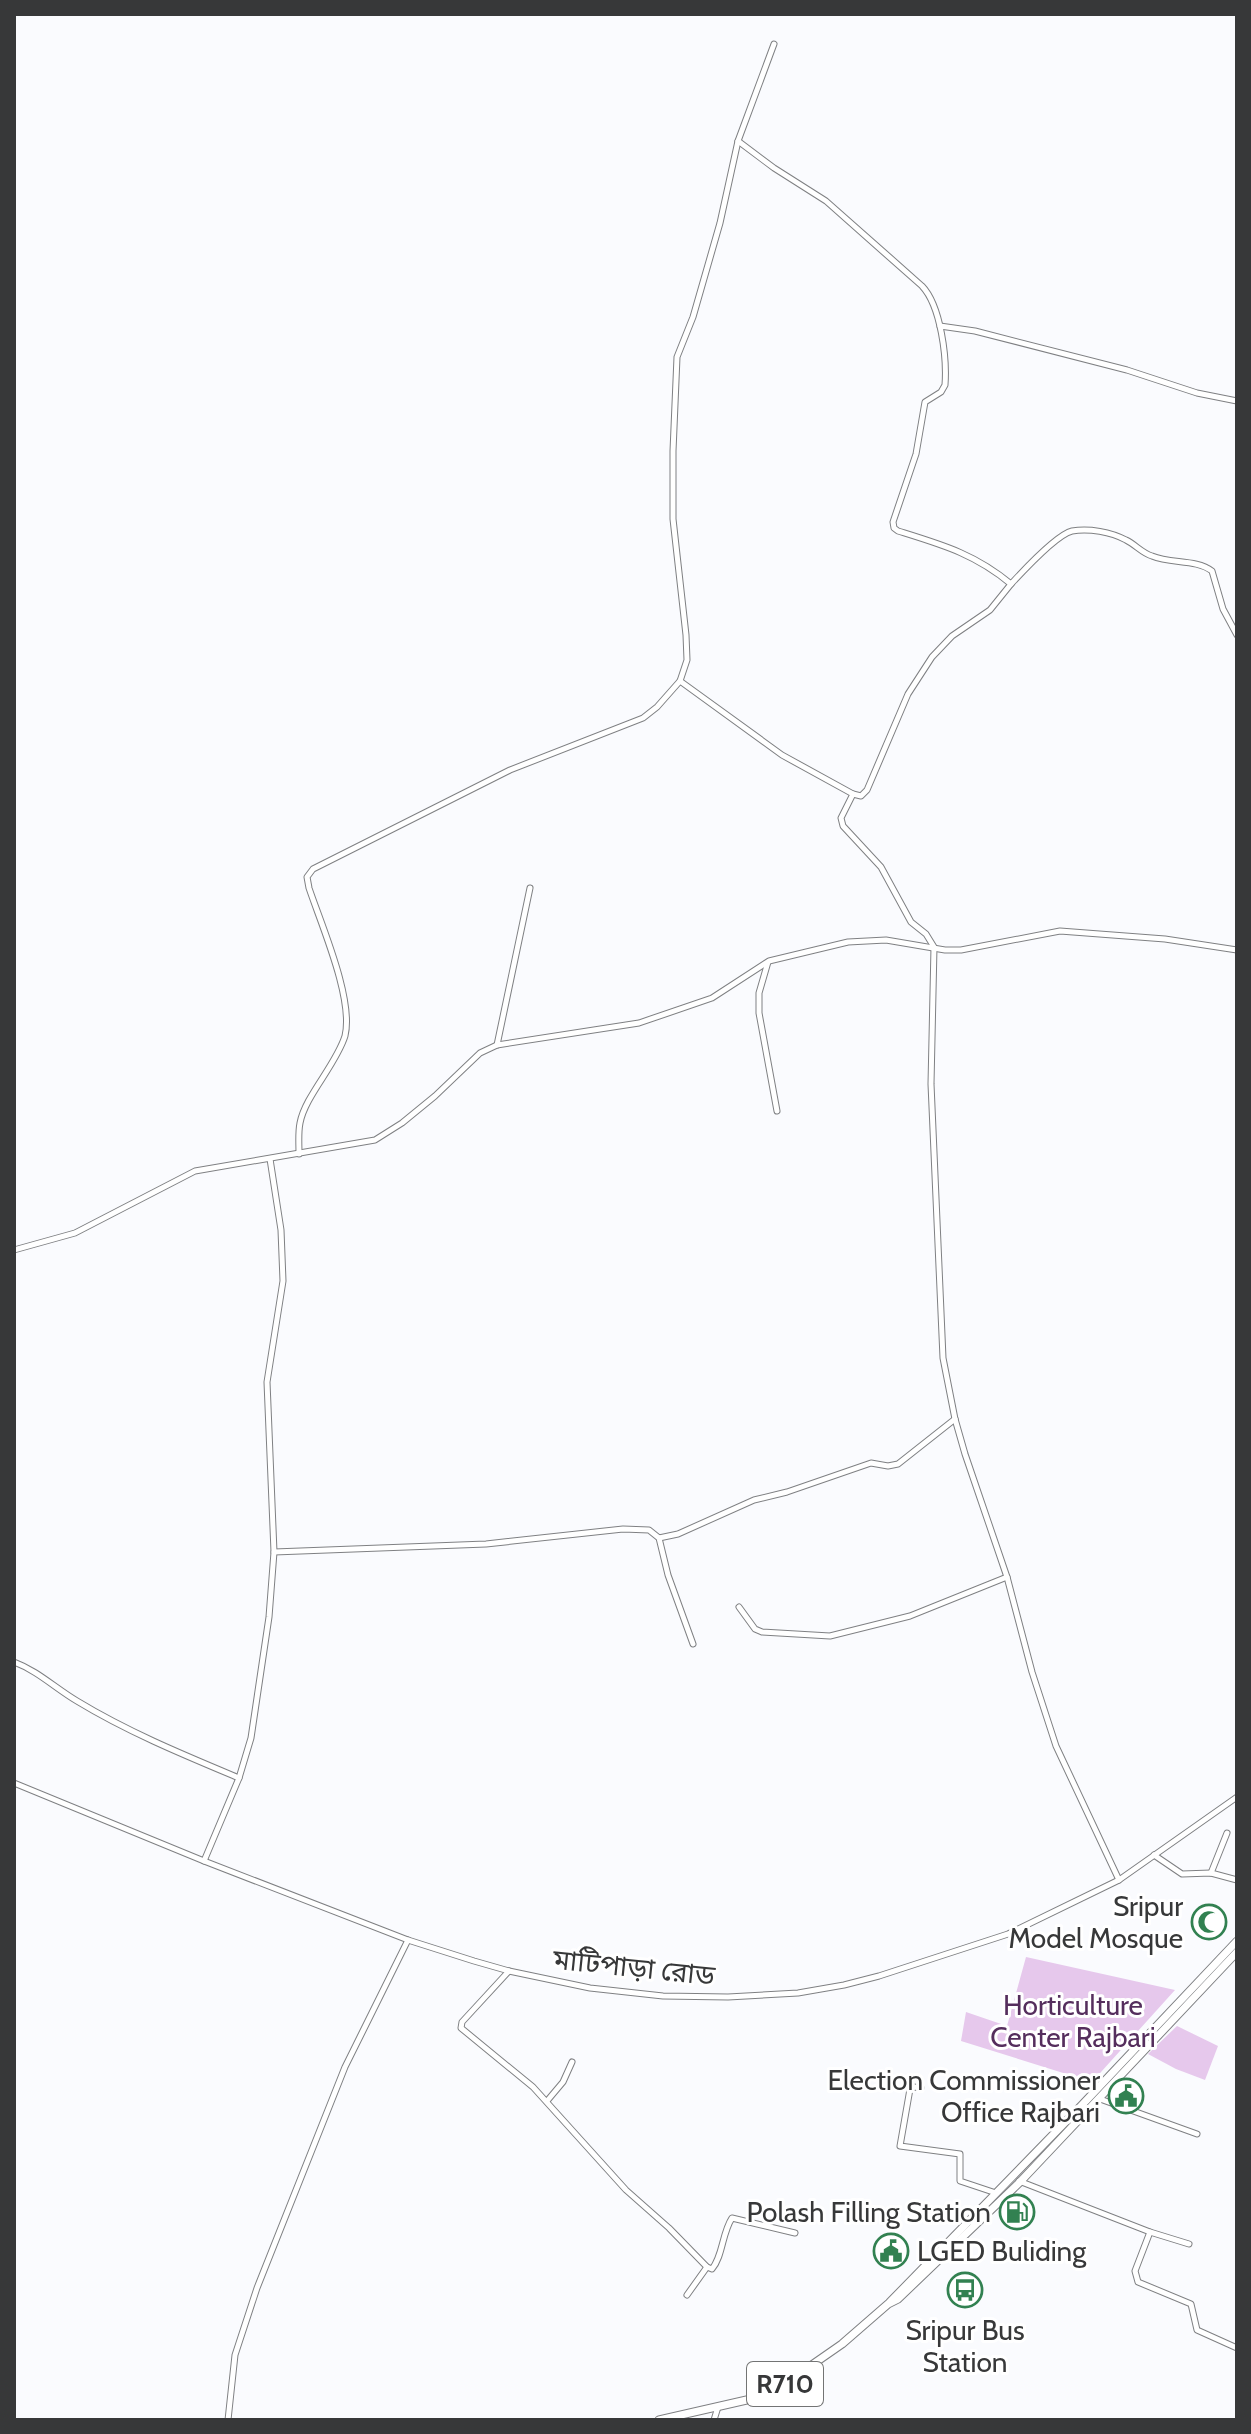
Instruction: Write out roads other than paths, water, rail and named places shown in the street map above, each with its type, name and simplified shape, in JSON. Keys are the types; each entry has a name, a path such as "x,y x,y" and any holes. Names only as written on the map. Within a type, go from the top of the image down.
{"main road":[{"path":"888,2304 997,2193 1017,2180 1237,1941"},
{"path":"888,2304 898,2299 1100,2099 1237,1952"},
{"name":"R710","path":"659,2420 751,2399 783,2385 842,2344 888,2304"}],"street":[{"path":"299,1154 303,1114 335,1059 347,1021 335,963 309,888 307,877 313,869 510,770 643,718 657,707 684,673 687,647 673,519 677,357 693,317 720,223 738,141 774,44"},
{"path":"738,141 826,201 927,292 940,326 945,385 941,392 925,402 916,454 893,522 894,528 950,547 989,565 1011,584"},
{"path":"940,326 975,331 1127,370 1197,393 1237,401"},
{"path":"680,681 782,755 861,796 867,790 908,694 932,657 952,636 990,610 1048,547 1070,531 1106,532 1156,558 1203,565 1212,571 1223,609 1237,635"},
{"path":"853,794 841,818 843,826 881,867 907,917 926,934 934,947 931,1084 939,1302 943,1358 955,1419 1007,1577 1032,1672 1056,1746 1119,1880"},
{"path":"497,1045 530,888"},
{"path":"14,1250 75,1233 195,1171 375,1140 435,1096 480,1053 497,1045 646,1021 712,998 769,961 865,940 961,950 1060,931 1165,939 1237,950"},
{"path":"769,961 758,1000 777,1111"},
{"path":"204,1861 239,1778 251,1738 260,1686 274,1552 267,1382 283,1281 281,1230 270,1159"},
{"path":"659,1538 678,1534 754,1500 871,1463 898,1464 955,1419"},
{"path":"274,1552 486,1544 623,1529 649,1530 659,1538 668,1575 693,1644"},
{"path":"739,1607 755,1629 762,1632 830,1636 910,1616 1007,1577"},
{"path":"14,1662 29,1668 76,1701 136,1733 239,1778"},
{"name":"মাটিপাড়া রোড","path":"14,1783 408,1940 509,1971 590,1988 663,1996 728,1997 798,1993 879,1976 1008,1934 1119,1880 1237,1797"},
{"path":"1211,1873 1227,1833"},
{"path":"1154,1855 1182,1874 1211,1873 1237,1880"},
{"path":"228,2420 235,2355 257,2288 345,2067 408,1940"},
{"path":"509,1971 462,2022 461,2028 547,2101 626,2190 707,2267 712,2269 716,2266 732,2218 795,2233"},
{"path":"547,2101 563,2082 572,2062"},
{"path":"921,2088 910,2089 900,2146 960,2154 960,2181 997,2193"},
{"path":"1100,2099 1197,2134"},
{"path":"1017,2180 1189,2244"},
{"path":"1150,2232 1135,2271 1138,2282 1191,2304 1197,2330 1237,2348"},
{"path":"687,2295 707,2267"},
{"path":"714,2420 719,2406"}],"place":[{"name":"Sripur Model Mosque","path":"1209,1922"},
{"name":"Election Commissioner Office Rajbari","path":"1126,2096"},
{"name":"Polash Filling Station","path":"1017,2212"},
{"name":"LGED Buliding","path":"891,2251"},
{"name":"Sripur Bus Station","path":"965,2290"}],"park label":[{"name":"Horticulture Center Rajbari","path":"1073,2021"}]}
